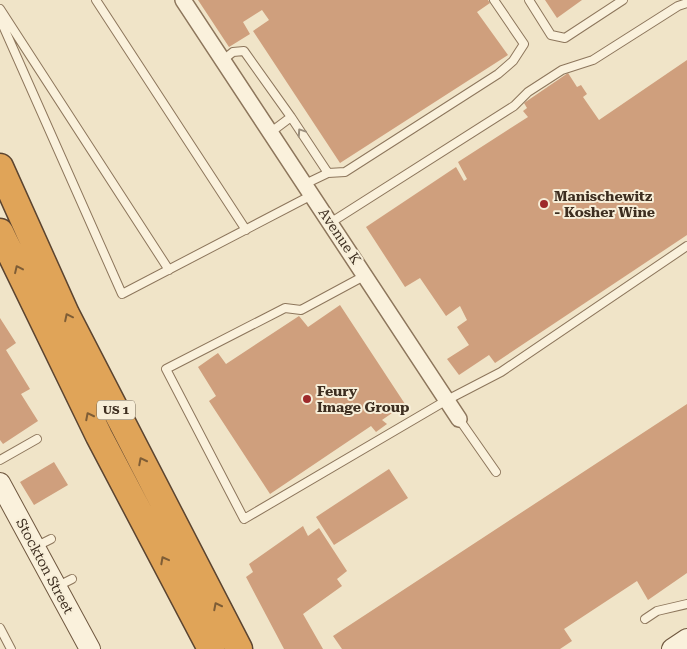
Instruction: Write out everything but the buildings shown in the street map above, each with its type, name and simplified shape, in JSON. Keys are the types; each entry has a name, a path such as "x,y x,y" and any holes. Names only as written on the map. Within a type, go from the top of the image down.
{"highway":[{"name":"US 1","path":"0,166 66,314 239,649"},
{"path":"0,232 99,436 211,649"}],"main road":[{"name":"Stockton Street","path":"0,483 43,543 64,583 90,649"},
{"path":"672,649 687,639"}],"street":[{"name":"Avenue K","path":"183,0 366,275 459,419"}],"lane":[{"path":"96,0 246,230"},
{"path":"0,19 122,294 246,230 309,190 328,173 345,172 498,74 513,61 524,44 494,0"},
{"path":"528,0 551,35 565,38 623,0"},
{"path":"330,223 514,106 528,92 562,70 593,60 678,6 687,3"},
{"path":"0,9 169,270"},
{"path":"223,60 233,52 244,51 328,173"},
{"path":"271,132 291,117"},
{"path":"366,275 301,310 285,308 166,369 244,520 447,400 501,372 687,246"},
{"name":"Avenue K","path":"459,419 496,472"},
{"path":"0,460 37,439"},
{"path":"645,619 657,611 687,604"},
{"path":"1,631 10,649"}],"place":[{"name":"Manischewitz - Kosher Wine","path":"544,204"},
{"name":"Feury Image Group","path":"307,399"}]}
